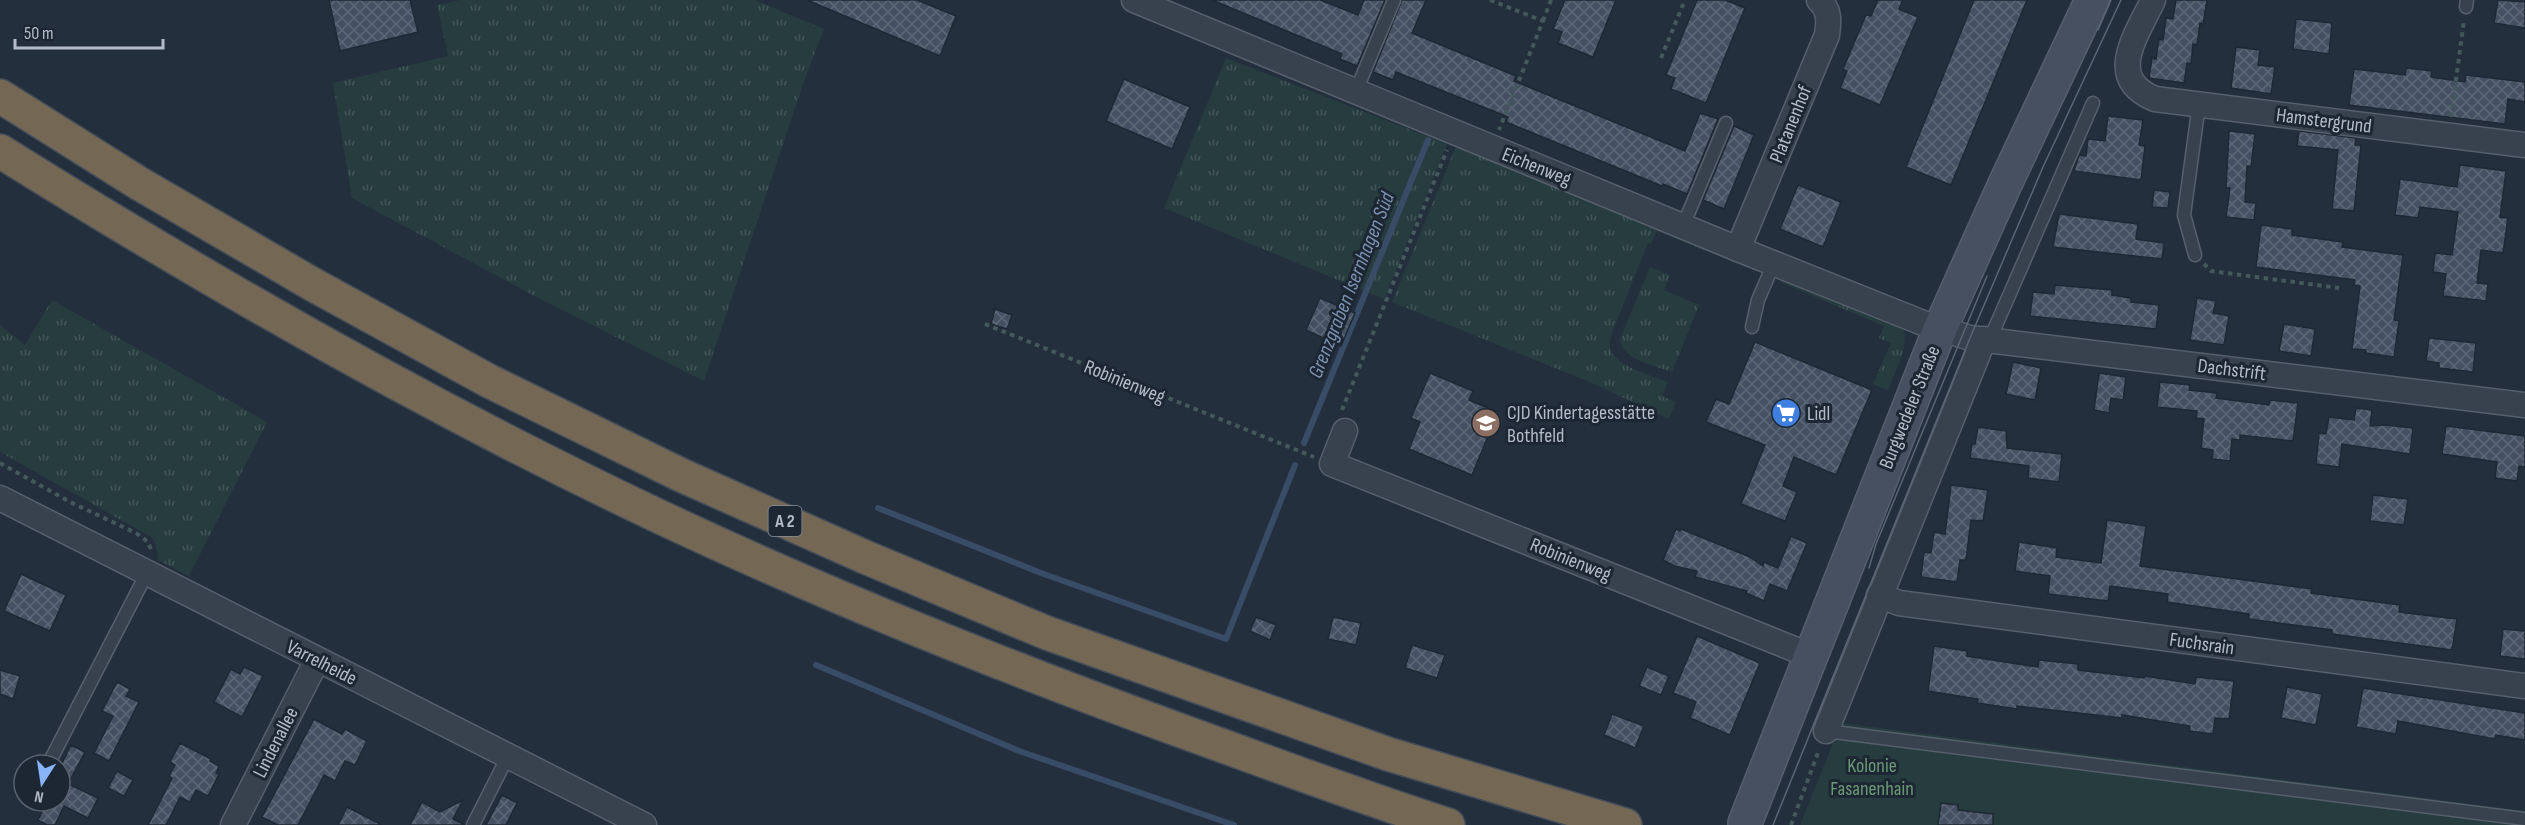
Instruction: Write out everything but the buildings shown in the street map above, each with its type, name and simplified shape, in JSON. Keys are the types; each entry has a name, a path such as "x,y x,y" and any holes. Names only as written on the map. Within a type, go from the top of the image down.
{"highway":[{"name":"A 2","path":"0,96 140,184 312,284 489,381 735,499 865,557 1058,637 1388,754 1625,825"},
{"name":"A 2","path":"0,151 117,224 293,327 473,424 656,515 842,599 1027,675 1376,802 1448,825"}],"main road":[{"name":"Burgwedeler Straße","path":"1744,823 1940,328 2092,0"}],"street":[{"name":"Eichenweg","path":"1134,0 1738,249 1940,328"},
{"name":"Platanenhof","path":"1738,249 1827,35 1829,18 1824,5 1819,0"},
{"name":"Hamstergrund","path":"2153,0 2129,51 2126,67 2130,80 2141,93 2155,99 2525,145"},
{"name":"Dachstrift","path":"1940,328 1970,339 1987,339 2525,405"},
{"path":"1826,730 1879,595 1987,339"},
{"path":"1332,464 1345,431"},
{"name":"Robinienweg","path":"1332,464 1809,655"},
{"name":"Varrelheide","path":"0,498 640,824"},
{"name":"Fuchsrain","path":"1879,595 1899,603 2525,686"},
{"name":"Lindenallee","path":"233,825 316,660"}],"lane":[{"path":"1356,91 1394,0"},
{"path":"1987,339 2093,103"},
{"path":"2195,255 2184,214 2199,104"},
{"path":"1683,226 1726,123"},
{"path":"1752,327 1758,300 1773,262"},
{"path":"54,753 147,573"},
{"path":"1826,730 2525,819"},
{"path":"473,825 508,756"}],"path":[{"path":"1490,0 1543,21"},
{"path":"1492,147 1551,0"},
{"path":"1660,58 1685,0"},
{"path":"2448,135 2466,4"},
{"path":"1345,431 1341,412 1455,131"},
{"path":"2195,255 2211,271 2339,288"},
{"name":"Robinienweg","path":"985,324 1332,464"},
{"path":"0,463 70,502 136,533 148,542 152,550 147,573"},
{"path":"1791,825 1826,730"}],"green space":[{"path":"460,0 755,0 824,29 803,84 704,381 544,301 352,198 333,83 448,56 437,5"},
{"path":"1226,58 1447,144 1384,299 1164,208"},
{"path":"1457,144 1755,268 1755,271 1657,231 1651,244 1648,243 1611,335 1610,347 1613,355 1626,365 1668,382 1662,396 1676,402 1669,419 1592,383 1392,302"},
{"path":"1650,267 1670,275 1664,290 1699,305 1672,372 1633,357 1626,352 1620,339"},
{"path":"1783,279 1903,326 1903,351 1888,390 1873,384 1891,343 1879,338 1884,326 1780,282"},
{"path":"52,300 267,422 189,576 158,560 156,544 151,537 0,452 0,325 25,345"},
{"name":"Kolonie Fasanenhain","path":"1841,723 2525,811 2525,825 1800,825"}],"waterway":[{"name":"Grenzgraben Isernhagen Süd","path":"1304,443 1428,140"},
{"path":"878,508 1041,573 1226,639 1295,465"},
{"path":"816,665 1019,751 1234,825"}],"tram line":[{"path":"2098,30 2111,0"},
{"path":"1773,825 1970,338 2043,167 2121,0"},
{"path":"1869,568 1876,544 1987,276"}],"place":[{"name":"Lidl","path":"1786,413"},
{"name":"CJD Kindertagesstätte Bothfeld","path":"1486,423"}]}
